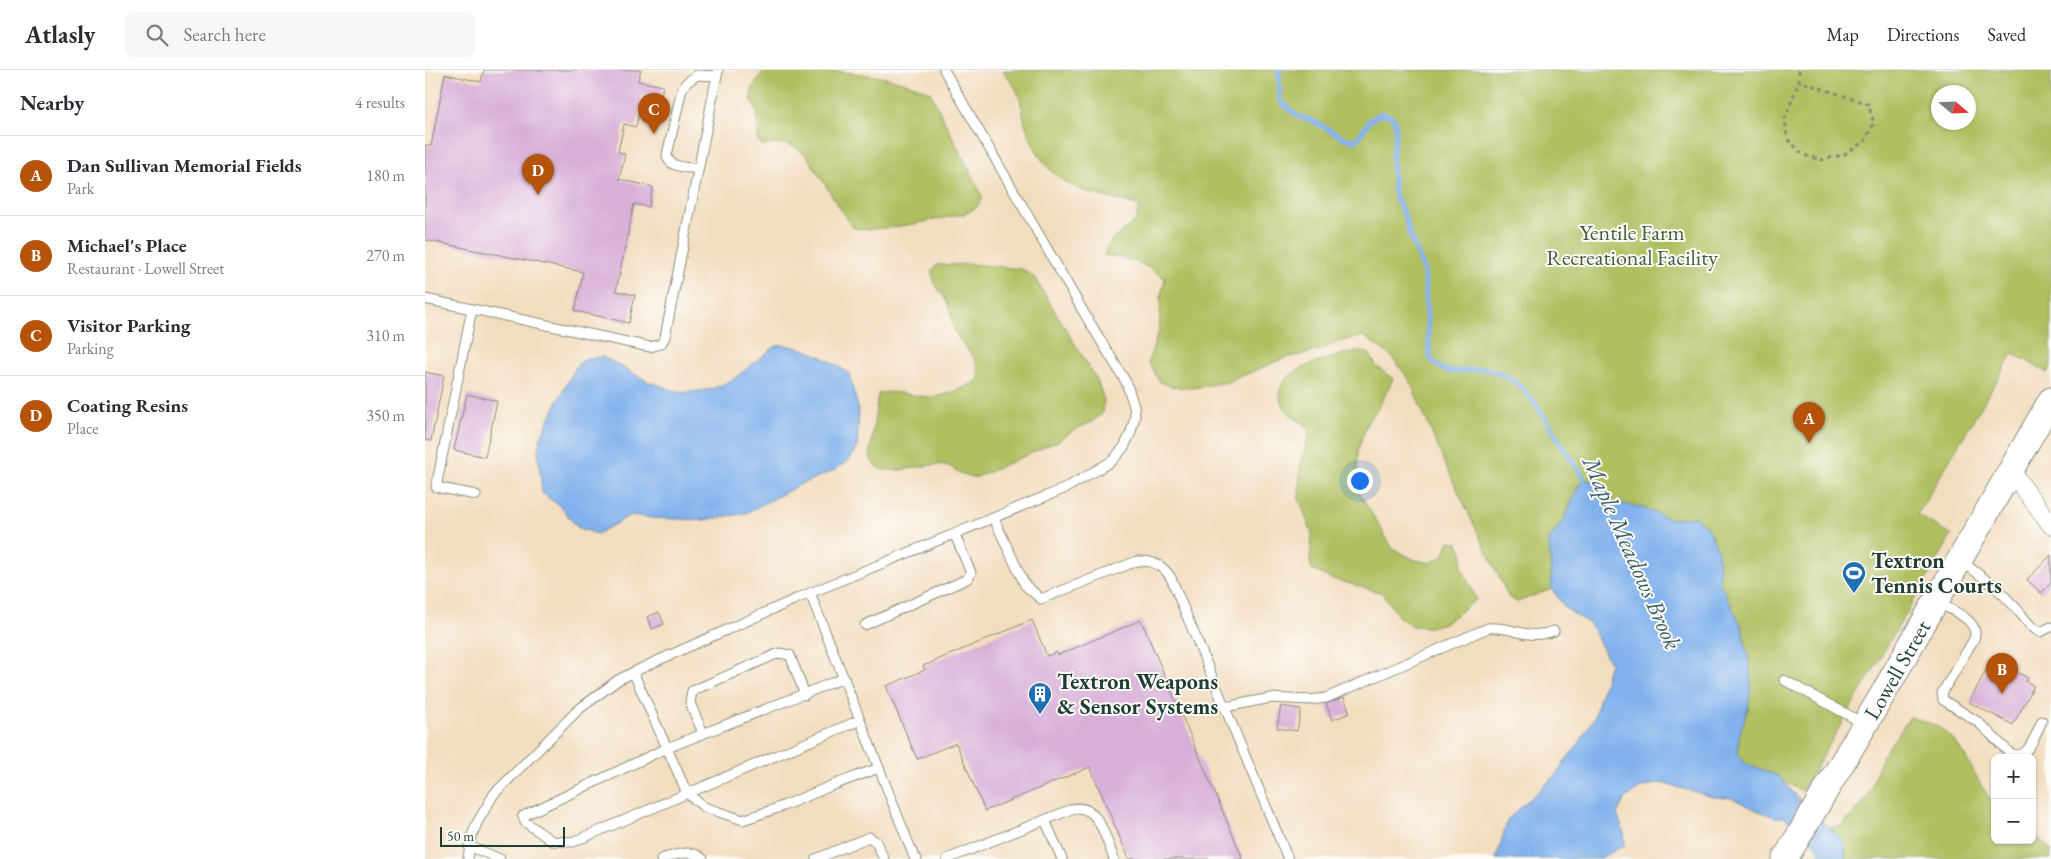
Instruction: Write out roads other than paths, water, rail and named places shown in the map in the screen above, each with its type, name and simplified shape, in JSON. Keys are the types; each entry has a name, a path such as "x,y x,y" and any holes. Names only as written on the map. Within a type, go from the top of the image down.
{"main road":[{"name":"Lowell Street","path":"1791,850 1865,725 2051,400"}],"street":[{"path":"2011,471 2051,525"}],"lane":[{"path":"468,859 469,846 480,815 499,788 578,710 604,689 633,672 810,593 1066,488 1112,461 1128,439 1134,424 1135,406 1126,382 1082,310 944,70"},
{"path":"425,299 650,347 659,346 665,337 717,73 697,75 684,84 667,154 668,160 672,164 698,169"},
{"path":"471,309 435,487 476,495"},
{"path":"994,519 1025,585 1041,599 1137,561 1149,561 1164,569 1171,578 1288,859"},
{"path":"865,626 967,578 971,573 955,535"},
{"path":"1960,560 1985,577 2015,607 2031,628 2040,632 2051,627"},
{"path":"810,593 914,857 917,859"},
{"path":"1936,602 1970,622 1975,627 1976,632 1974,639 1942,693 1943,700 1978,722 2011,754 2016,756 2022,755 2027,751 2042,721"},
{"path":"1225,707 1271,698 1311,700 1326,698 1488,628 1507,628 1533,636 1554,631"},
{"path":"703,733 690,703 692,690 779,653 790,655 805,695"},
{"path":"633,672 687,793 704,807 743,820 879,768"},
{"path":"844,678 667,748 529,812 523,816 525,822 552,841 573,842 860,720"},
{"path":"1784,680 1865,725"},
{"path":"947,859 1076,808 1091,811 1098,820 1113,859"},
{"path":"1045,820 1062,859"},
{"path":"816,859 869,837 876,842 884,859"},
{"path":"469,846 500,859"},
{"path":"661,859 683,852 699,856 703,859"}],"water":[{"path":"781,345 799,348 817,355 849,374 859,411 857,447 849,460 835,470 801,484 746,513 704,520 651,518 631,515 597,534 577,527 560,506 542,493 538,450 541,437 577,365 587,358 603,357 649,382 682,393 712,389 734,379 774,347"},
{"path":"1584,479 1601,486 1611,501 1642,508 1671,519 1695,517 1709,529 1718,551 1720,583 1742,627 1750,666 1751,686 1748,708 1739,736 1738,754 1745,763 1780,777 1790,790 1845,843 1845,859 1820,859 1819,848 1784,817 1775,817 1761,812 1732,798 1714,797 1661,783 1642,787 1625,798 1617,814 1624,833 1625,845 1599,859 1496,859 1508,819 1558,773 1594,718 1610,663 1590,624 1565,608 1552,589 1549,539 1564,520 1578,487"}],"waterway":[{"name":"Maple Meadows Brook","path":"1279,70 1280,101 1299,117 1311,120 1344,138 1356,141 1370,120 1382,113 1394,118 1396,131 1392,157 1394,194 1405,217 1424,271 1430,358 1447,371 1458,372 1487,369 1511,379 1529,396 1545,417 1586,484"}],"place":[{"name":"Visitor Parking","path":"654,134"},
{"name":"Coating Resins","path":"538,195"},
{"name":"Dan Sullivan Memorial Fields","path":"1809,443"},
{"name":"Textron Tennis Courts","path":"1854,594"},
{"name":"Michael's Place","path":"2002,694"},
{"name":"Textron Weapons & Sensor Systems","path":"1040,715"}],"park label":[{"name":"Yentile Farm Recreational Facility","path":"1632,244"}]}
